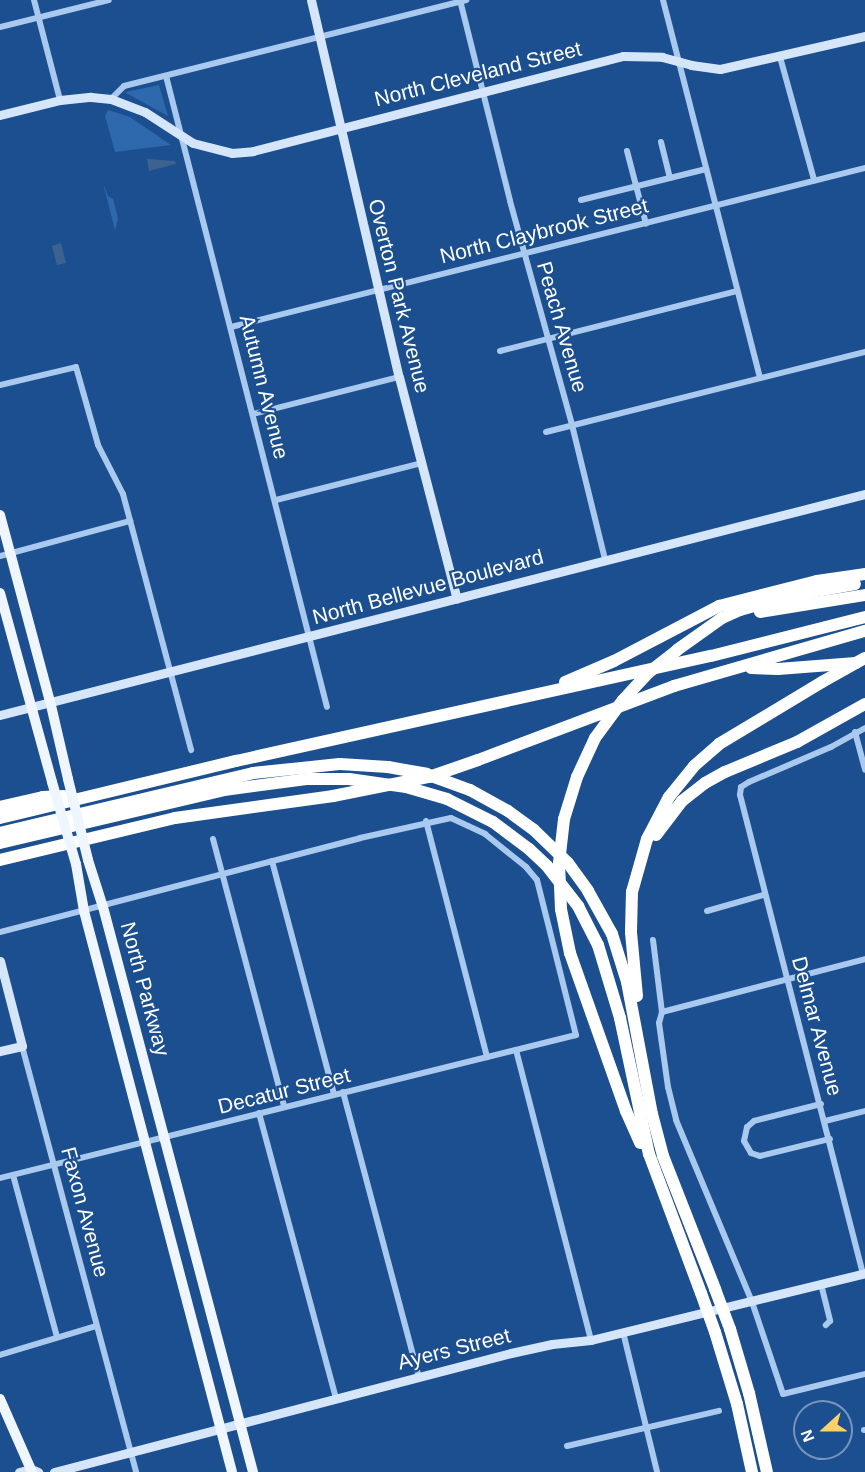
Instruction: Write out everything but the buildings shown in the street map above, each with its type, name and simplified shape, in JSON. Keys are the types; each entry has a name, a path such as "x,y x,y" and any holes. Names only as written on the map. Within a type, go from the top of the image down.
{"highway":[{"path":"545,691 614,661 719,606 817,581 865,574"},
{"path":"752,1472 731,1382 715,1332 656,1176 626,1112 570,953 561,909 559,862 564,819 577,777 595,738 623,700 648,673 677,650 724,621 779,599 865,582"},
{"path":"724,621 776,608 865,595"},
{"path":"0,818 545,691 711,656 865,617"},
{"path":"0,860 175,818 333,796 429,777 674,686 865,631"},
{"path":"738,667 778,669 865,660"},
{"path":"644,1073 631,932 632,892 639,860 669,797 694,766 729,737 822,682 865,660"},
{"path":"639,860 671,814 705,783 725,772 797,742 865,704"},
{"path":"0,833 242,776 308,766 362,764 388,767 451,782 489,800 528,825 568,863 588,891 612,934 623,966 663,1156 730,1329 749,1393 767,1472"},
{"path":"0,843 224,790 308,779 349,779 406,786 447,799 474,811 512,835 547,866 565,888 588,925 612,987 638,1114 656,1176"},
{"path":"0,807 43,797 92,795"}],"main road":[{"name":"North Parkway","path":"0,515 5,554 50,701 88,860 103,907 253,1472"},
{"name":"North Parkway","path":"0,593 30,707 76,864 84,911 232,1472"},
{"path":"0,1399 34,1471"}],"street":[{"path":"34,0 60,100"},
{"path":"0,27 109,0"},
{"name":"Overton Park Avenue","path":"311,0 399,377 457,599"},
{"path":"111,99 124,86 321,38 462,0"},
{"name":"Peach Avenue","path":"462,0 482,92 572,425 605,559"},
{"path":"663,0 760,378"},
{"name":"North Cleveland Street","path":"0,114 60,100 111,99 139,108 181,136 205,148 232,153 253,151 623,56 642,55 679,61 698,67 720,69 865,36"},
{"path":"780,57 814,180"},
{"name":"Autumn Avenue","path":"166,76 327,707"},
{"path":"661,142 670,178"},
{"path":"627,151 646,224"},
{"name":"North Claybrook Street","path":"231,327 378,288 646,224 865,168"},
{"path":"581,200 706,169"},
{"path":"500,351 736,291"},
{"path":"546,432 865,352"},
{"path":"0,385 76,367 98,445 123,494 191,750"},
{"path":"253,414 399,377"},
{"path":"276,500 423,463"},
{"name":"North Bellevue Boulevard","path":"0,715 865,494"},
{"path":"5,554 130,521"},
{"path":"865,728 855,732 865,770"},
{"name":"Delmar Avenue","path":"855,732 831,747 741,787 740,795 764,895 864,1274"},
{"name":"Decatur Street","path":"0,1178 165,1139 285,1106 576,1035 537,880 526,867 476,829 451,818 426,821"},
{"path":"0,932 426,821 487,1057"},
{"path":"213,839 285,1106"},
{"path":"272,861 334,1094"},
{"path":"706,911 764,895"},
{"path":"652,940 662,1012 659,1023 676,1120 751,1299 783,1394 865,1374"},
{"path":"662,1012 865,959"},
{"name":"Faxon Avenue","path":"0,962 136,1472"},
{"path":"0,1051 22,1046"},
{"path":"516,1050 591,1340"},
{"path":"343,1092 419,1377"},
{"path":"821,1104 754,1121 747,1127 744,1141 751,1153 760,1156 830,1139"},
{"path":"825,1121 865,1111"},
{"path":"260,1113 336,1398"},
{"path":"13,1175 57,1337"},
{"name":"Ayers Street","path":"54,1472 220,1427 552,1344 591,1340 751,1299 864,1274"},
{"path":"821,1284 830,1321 826,1325"},
{"path":"0,1355 96,1326"},
{"path":"623,1332 657,1472"},
{"path":"567,1446 719,1411"},
{"path":"19,1472 34,1471"}],"shaded area":[{"path":"159,85 168,116 126,93 126,92"},
{"path":"108,110 130,117 171,145 115,152 105,116"},
{"path":"147,159 175,161 176,164 149,171"},
{"path":"103,183 108,196 113,199 118,219 115,230"},
{"path":"61,243 66,263 57,265 52,246"}]}
